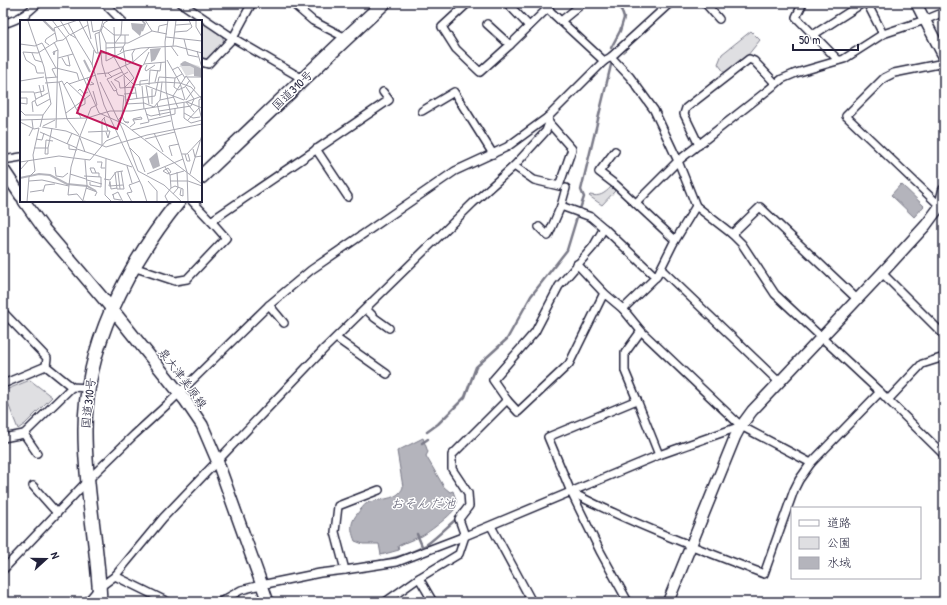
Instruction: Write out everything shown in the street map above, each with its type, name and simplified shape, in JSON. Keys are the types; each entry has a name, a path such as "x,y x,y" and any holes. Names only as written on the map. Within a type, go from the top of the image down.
{"highway":[{"name":"国道310号","path":"202,176 384,3"},
{"name":"国道310号","path":"100,602 91,478 85,433 88,388 97,351 112,309 133,267 178,202"}],"main road":[{"path":"3,169 20,194"},
{"name":"泉大津美原線","path":"25,202 44,229 112,309 179,393 202,426 217,460 268,602"}],"street":[{"path":"3,24 27,15 38,3"},
{"path":"104,3 121,20"},
{"path":"181,3 233,38 303,79"},
{"path":"202,62 208,64 233,38 252,3"},
{"path":"292,3 313,20 346,38"},
{"path":"468,3 442,27 456,49 480,72 510,45 547,6 604,61"},
{"path":"507,3 529,26"},
{"path":"561,21 584,3"},
{"path":"3,570 91,478 269,305 311,270 455,171 507,147 548,120 604,61 611,57 670,3"},
{"path":"705,3 719,19"},
{"path":"803,3 796,17 838,60"},
{"path":"813,35 863,3"},
{"path":"867,3 883,34"},
{"path":"916,3 944,57"},
{"path":"636,203 678,161 782,79 796,73 844,59 883,34 944,12"},
{"path":"487,24 510,45"},
{"path":"611,57 630,77 654,110 678,161 696,206 732,234 742,244 775,294 943,453"},
{"path":"699,145 684,114 686,108 749,59 754,61 776,84"},
{"path":"943,207 846,116 884,78 894,73 944,63"},
{"path":"210,221 389,100 383,92"},
{"path":"422,111 454,92 493,154"},
{"path":"87,602 100,588 115,576 163,518 217,460 336,338 514,166 546,131 548,120"},
{"path":"514,166 534,180 559,186 572,149 548,120"},
{"path":"316,149 348,197"},
{"path":"615,151 599,172 614,183 675,240"},
{"path":"3,160 20,157"},
{"path":"539,227 548,236 561,206 566,188"},
{"path":"668,602 690,545 741,426 752,411 943,207 944,190"},
{"path":"133,267 175,281 187,279 226,238 193,202"},
{"path":"561,206 590,217 604,228 656,277"},
{"path":"622,310 656,277 675,240 696,206"},
{"path":"732,234 760,208 857,299"},
{"path":"604,228 593,247 559,286 535,332 493,380 507,400 518,412 569,364 604,293"},
{"path":"578,264 641,331 741,426 811,463"},
{"path":"660,269 779,382"},
{"path":"882,273 944,335"},
{"path":"269,305 284,323"},
{"path":"366,309 389,328"},
{"path":"3,312 47,358 46,366"},
{"path":"641,331 625,353 625,371 659,455"},
{"path":"336,338 388,374"},
{"path":"888,400 922,364 944,356"},
{"path":"46,366 72,387 88,388"},
{"path":"3,384 46,366"},
{"path":"3,438 24,434 72,387"},
{"path":"571,492 595,505 764,574 799,480 811,463 880,392"},
{"path":"385,602 419,578 459,554 465,536 459,519 469,506 468,493 452,469 452,455 507,400"},
{"path":"628,602 600,551 571,492 548,437 637,400"},
{"path":"220,602 241,590 262,585 320,573 397,562 492,526 659,455 741,426"},
{"path":"24,434 37,453"},
{"path":"33,486 57,513"},
{"path":"344,570 335,532 338,506 379,490"},
{"path":"492,526 532,602"},
{"path":"115,576 168,602"},
{"path":"419,578 433,602"}],"green space":[{"path":"202,22 222,35 224,42 214,54 202,59"},
{"path":"751,31 760,40 748,55 725,73 718,64 722,54"},
{"path":"611,187 615,191 602,205 589,196 597,196 602,194"},
{"path":"30,380 52,397 18,429 3,391"}],"water":[{"path":"901,184 924,206 914,217 891,195"},
{"name":"おそんだ池","path":"423,438 428,452 426,456 444,487 450,492 453,491 456,507 446,518 422,536 398,546 399,550 381,555 379,544 363,544 355,541 352,531 353,520 367,503 393,497 401,492 403,487 397,451"}],"waterway":[{"path":"611,48 620,31 624,18 619,3"},
{"path":"580,209 584,197 581,190 611,65"},
{"path":"427,432 438,424 465,397 476,367 507,339 531,296 567,250 577,217"},
{"path":"422,443 428,439"},
{"path":"349,566 408,554 426,545 455,520"},
{"path":"417,534 422,546"}]}
